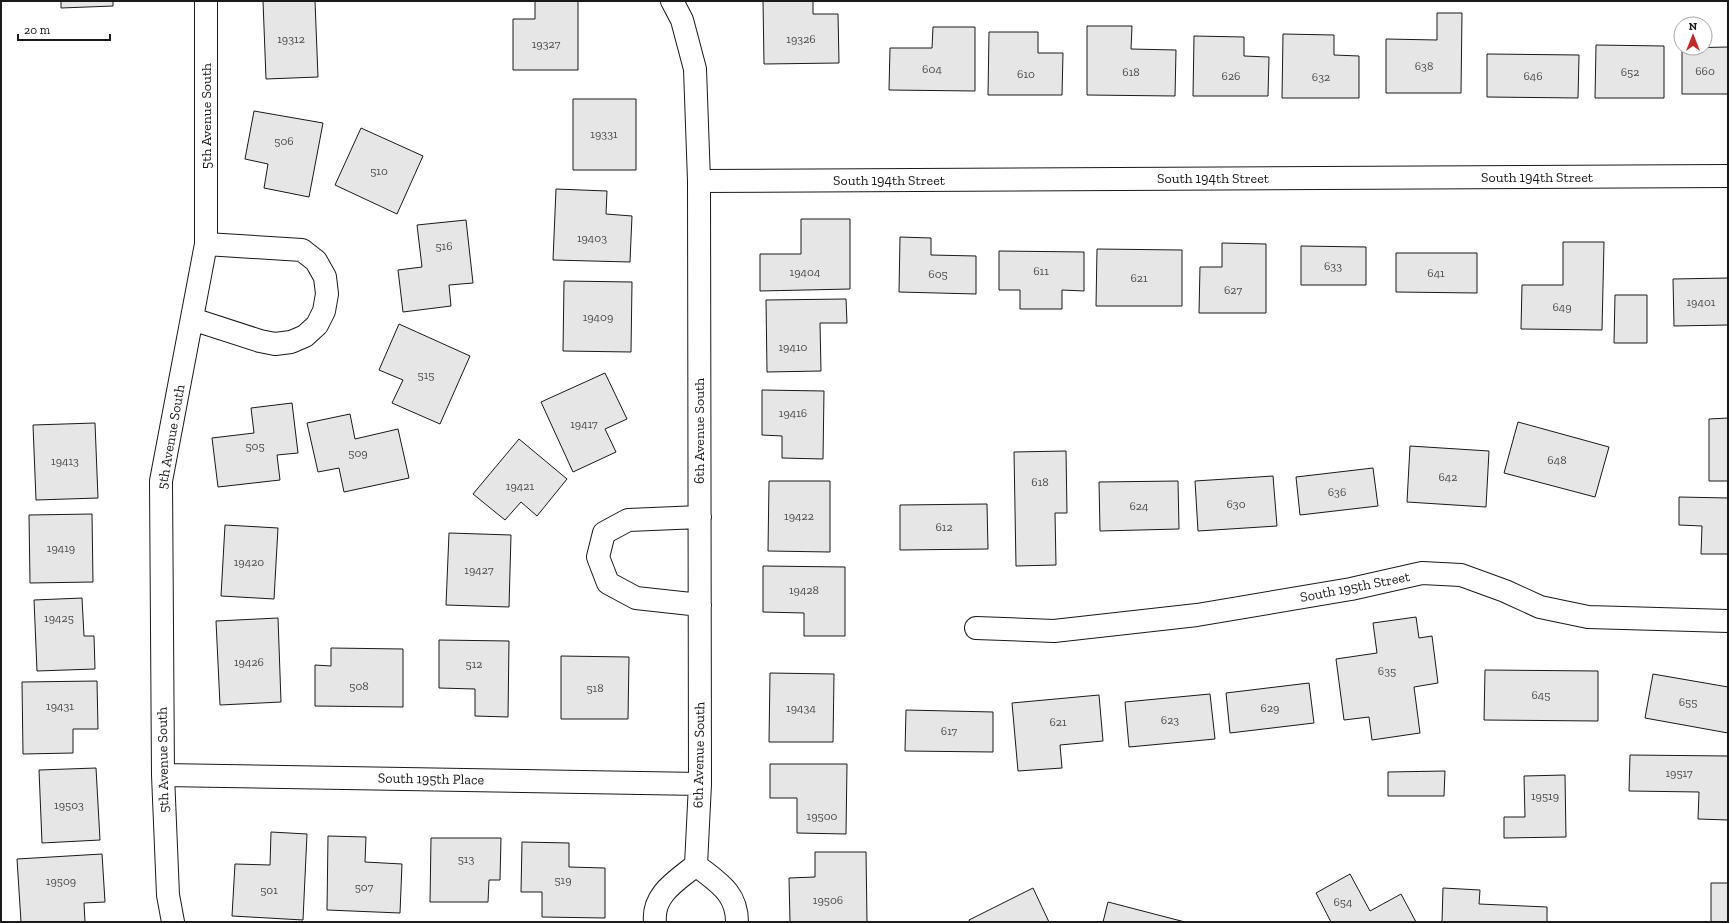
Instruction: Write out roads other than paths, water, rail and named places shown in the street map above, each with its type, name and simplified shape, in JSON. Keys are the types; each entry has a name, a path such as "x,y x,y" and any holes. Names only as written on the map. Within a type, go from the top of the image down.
{"street":[{"name":"5th Avenue South","path":"173,922 168,895 163,775 160,481 206,244 206,1"},
{"name":"6th Avenue South","path":"672,1 682,20 695,69 699,181 700,784 696,865"},
{"name":"South 194th Street","path":"699,181 1728,176"},
{"path":"192,319 260,341 275,344 291,342 305,336 317,325 324,312 327,294 325,277 316,261 302,250 206,244"},
{"path":"700,517 628,520 604,533 598,557 608,583 636,598 700,605"},
{"name":"South 195th Street","path":"976,628 1054,631 1197,615 1351,589 1422,573 1461,575 1505,591 1540,607 1588,617 1728,621"},
{"name":"South 195th Place","path":"163,775 700,784"},
{"path":"655,922 658,901 666,889 696,865 728,891 735,903 737,922"}]}
